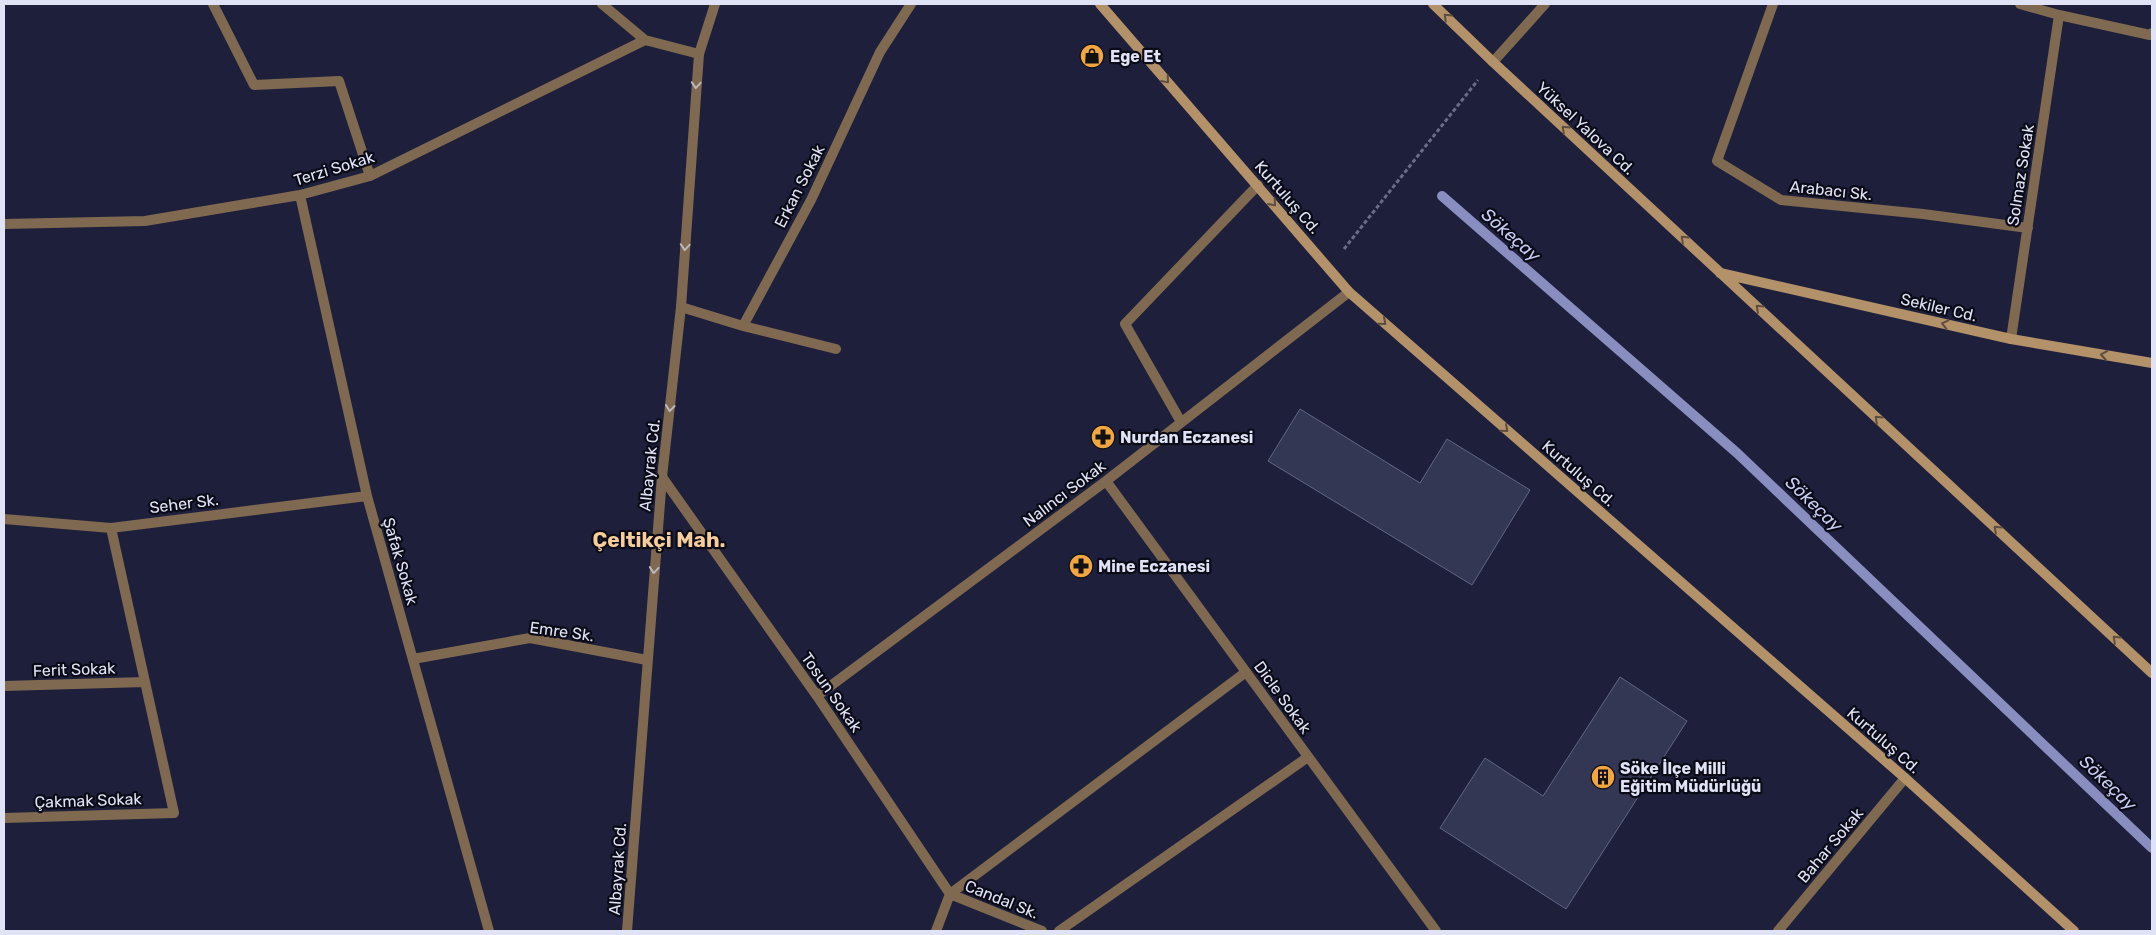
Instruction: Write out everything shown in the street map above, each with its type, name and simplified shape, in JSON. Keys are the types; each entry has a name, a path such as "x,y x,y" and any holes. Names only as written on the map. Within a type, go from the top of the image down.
{"main road":[{"name":"Kurtuluş Cd.","path":"1100,4 1349,292 1905,778 2074,931"},
{"name":"Yüksel Yalova Cd.","path":"1433,4 1493,62 2152,672"},
{"name":"Sekiler Cd.","path":"1720,272 2011,339 2152,363"}],"street":[{"path":"213,4 254,85 339,81 370,176"},
{"path":"602,4 646,40 698,54"},
{"name":"Albayrak Cd.","path":"627,931 662,477 681,307 698,54 716,4"},
{"name":"Erkan Sokak","path":"743,326 811,200 880,52 911,4"},
{"path":"1493,62 1544,4"},
{"name":"Arabacı Sk.","path":"1773,4 1717,161 1781,200 1923,214 2028,228"},
{"path":"2020,4 2059,15 2150,35 2152,33"},
{"name":"Solmaz Sokak","path":"2011,339 2059,15"},
{"name":"Terzi Sokak","path":"4,224 145,221 300,195 370,176 646,40"},
{"path":"1181,422 1125,324 1258,185"},
{"name":"Şafak Sokak","path":"300,195 367,496 489,931"},
{"name":"Nalıncı Sokak","path":"817,696 1106,481 1349,292"},
{"path":"681,307 743,326 836,349"},
{"name":"Tosun Sokak","path":"662,477 817,696 950,894"},
{"name":"Dicle Sokak","path":"1106,481 1436,931"},
{"name":"Seher Sk.","path":"4,519 111,528 367,496"},
{"path":"111,528 145,682"},
{"name":"Emre Sk.","path":"413,659 530,638 647,660"},
{"path":"936,931 950,894 1246,672"},
{"name":"Ferit Sokak","path":"4,686 145,682"},
{"name":"Çakmak Sokak","path":"4,818 174,813 145,682"},
{"path":"1059,931 1308,757"},
{"name":"Bahar Sokak","path":"1778,931 1905,778"},
{"name":"Candal Sk.","path":"950,894 1042,931"}],"path":[{"path":"1329,268 1493,62"}],"building":[{"path":"1300,409 1420,483 1447,439 1530,490 1472,585 1268,461"},
{"name":"Söke İlçe Milli Eğitim Müdürlüğü","path":"1620,677 1687,721 1566,909 1440,828 1485,758 1543,796"}],"waterway":[{"name":"Sökeçay","path":"1442,196 1737,453 2152,848"}],"place":[{"name":"Ege Et","path":"1092,56"},
{"name":"Nurdan Eczanesi","path":"1103,437"},
{"name":"Mine Eczanesi","path":"1081,566"},
{"name":"Söke İlçe Milli Eğitim Müdürlüğü","path":"1603,777"}],"district":[{"name":"Çeltikçi Mah.","path":"659,540"}]}
